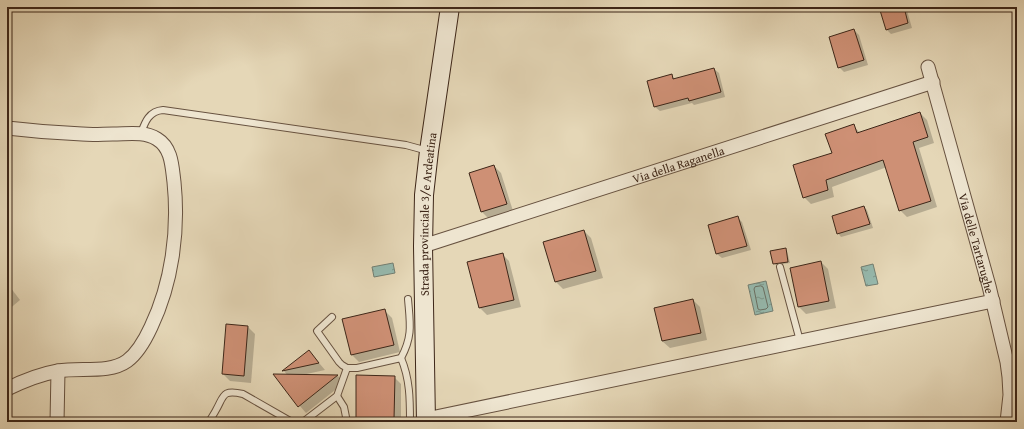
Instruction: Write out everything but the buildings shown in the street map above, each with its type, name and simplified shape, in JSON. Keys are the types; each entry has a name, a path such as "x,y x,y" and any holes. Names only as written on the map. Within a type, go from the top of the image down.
{"main road":[{"name":"Strada provinciale 3/e Ardeatina","path":"420,421 424,195 450,7"}],"street":[{"name":"Via delle Tartarughe","path":"928,67 993,300 1008,369 1010,395 1007,422"},
{"name":"Via della Raganella","path":"423,246 933,82"},
{"path":"7,128 41,132 83,134 142,133 153,136 167,148 171,160 175,220 172,253 165,290 160,306 149,333 131,358 120,365 105,368 58,371 33,378 7,389"},
{"path":"420,421 993,300"},
{"path":"57,422 58,371"}],"lane":[{"path":"142,133 145,123 151,115 163,110 399,144 429,151"},
{"path":"780,267 800,341"},
{"path":"332,317 317,331 339,362 347,368 357,368 401,358 408,346 410,333 408,299"},
{"path":"401,358 407,373 409,389 420,421"},
{"path":"303,422 338,396 347,368"},
{"path":"209,422 222,397 227,393 234,392 243,394 292,422"},
{"path":"338,396 344,407 346,422"}],"water":[{"path":"393,263 395,273 374,277 372,267"},
{"path":"873,264 878,284 866,286 861,267"},
{"path":"766,281 773,311 755,315 748,285"}]}
